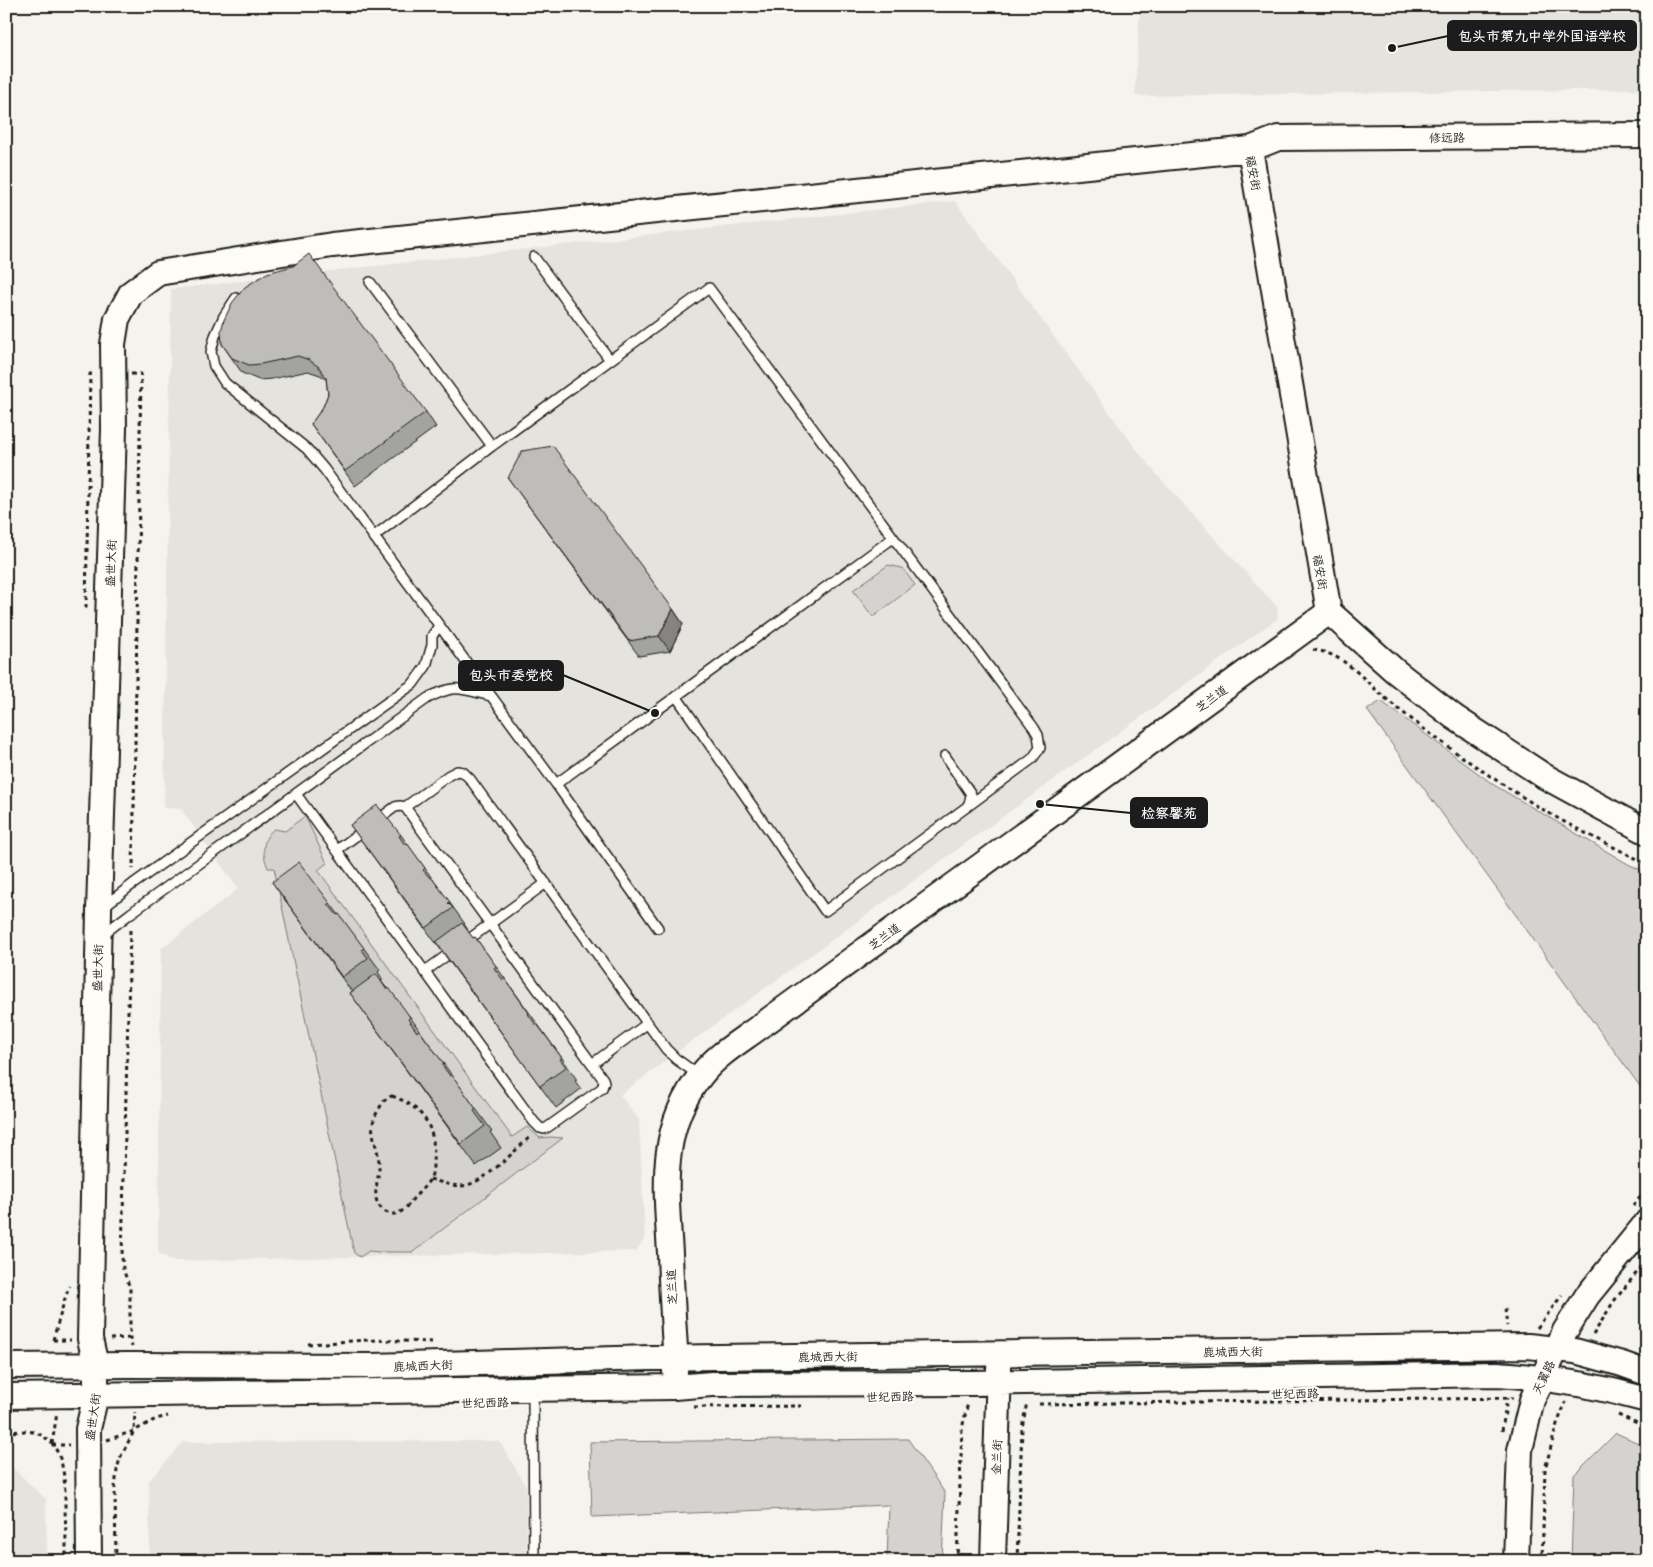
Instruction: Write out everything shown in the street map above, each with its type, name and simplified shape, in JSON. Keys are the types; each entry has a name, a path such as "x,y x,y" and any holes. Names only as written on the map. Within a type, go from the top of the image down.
{"street":[{"name":"修远路","path":"158,273 332,245 1250,149 1278,138 1647,135"},
{"name":"福安街","path":"1250,149 1329,612"},
{"name":"盛世大街","path":"90,1561 88,1429 96,1395 96,1365 90,1339 98,938 114,429 113,344 117,319 131,293 158,273"},
{"path":"1329,612 1395,671 1454,717 1544,776 1647,832"},
{"name":"芝兰道","path":"688,1393 675,1358 665,1181 669,1146 675,1120 700,1076 718,1058 750,1034 1329,612"},
{"name":"天翼路","path":"1516,1561 1520,1450 1532,1400 1564,1331 1587,1296 1647,1222"},
{"name":"鹿城西大街","path":"6,1366 372,1366 675,1358 1528,1346 1575,1351 1647,1373"},
{"name":"金兰街","path":"993,1561 999,1353"},
{"name":"鹿城西大街","path":"6,1396 533,1389 688,1393 1028,1393 1497,1374 1543,1378 1612,1390 1647,1400"}],"lane":[{"path":"534,257 610,360"},
{"path":"370,282 492,446"},
{"path":"374,537 492,446 709,288 1034,728 1040,741 1040,748 1032,759 825,912 676,696"},
{"path":"236,298 224,316 215,336 211,352 214,366 225,383 307,449 324,469 556,784 658,928"},
{"path":"556,784 893,538"},
{"path":"99,910 413,684 426,666 432,645 432,636 439,626"},
{"path":"98,938 428,698 453,688 464,688 491,696"},
{"path":"945,756 971,794 967,807"},
{"path":"336,850 394,807 405,807 449,775 457,771 463,772 671,1054 700,1076"},
{"path":"296,794 534,1122 544,1129 602,1088 603,1079 405,807"},
{"path":"424,972 546,883"},
{"path":"592,1064 648,1024"},
{"path":"533,1389 534,1561"}],"path":[{"path":"114,374 141,374 133,884"},
{"path":"1306,650 1323,651 1336,657 1390,702 1448,746 1531,802 1647,864"},
{"path":"130,1338 130,1288 123,1268 122,1257 131,913"},
{"path":"392,1096 411,1105 430,1127 435,1147 430,1179 406,1208 398,1213 388,1214 377,1201 380,1166 372,1122 386,1098 392,1096"},
{"path":"430,1179 461,1186 472,1185 486,1176 540,1128"},
{"path":"1505,1309 1506,1331"},
{"path":"686,1408 688,1393 805,1406"},
{"path":"957,1561 962,1429 970,1393"},
{"name":"世纪西路","path":"958,1404 970,1393 1028,1393 1516,1398 1572,1404"},
{"path":"1017,1561 1022,1428 1028,1393"},
{"path":"1613,1414 1647,1427"},
{"path":"116,1561 115,1488 120,1458 134,1431 156,1419 176,1416"},
{"path":"6,1432 31,1431 46,1439 52,1445 62,1464 65,1474 66,1561"}],"shaded area":[{"path":"1140,6 1647,6 1647,89 1135,96"},
{"path":"955,201 1133,445 1158,476 1277,607 1278,618 620,1095 639,1120 645,1238 636,1251 172,1261 158,1252 161,949 238,889 181,809 164,808 171,289"},
{"path":"888,565 902,568 915,585 873,617 853,590"},
{"path":"1381,701 1494,785 1628,864 1647,873 1647,1096 1367,710"},
{"path":"305,816 327,863 318,870 512,1137 527,1127 540,1138 563,1138 413,1252 369,1251 360,1257 354,1253 274,868 268,868 264,852 267,837 274,829 285,831"},
{"path":"1616,1433 1647,1447 1647,1561 1571,1561 1574,1475"},
{"path":"908,1439 945,1493 942,1561 887,1561 889,1505 592,1517 590,1442"},
{"path":"499,1441 526,1486 527,1561 150,1561 149,1481 183,1442"},
{"path":"6,1462 46,1499 47,1561 6,1561"}],"building":[{"path":"309,254 426,412 345,471 311,424 323,407 328,394 326,378 319,367 309,360 298,356 249,365 232,358 222,344 221,331 224,320 232,303 245,287 267,273 293,266"},
{"path":"553,446 673,609 659,636 629,641 508,478 522,451"},
{"path":"377,805 401,835 399,836 405,845 407,843 425,868 423,870 431,877 453,908 426,928 350,825"},
{"path":"299,862 330,903 328,904 337,915 339,914 364,948 362,950 368,958 342,977 272,882"},
{"path":"462,923 473,938 475,937 496,966 494,968 503,980 505,979 528,1014 562,1058 560,1059 566,1067 540,1086 436,942"},
{"path":"376,974 387,990 389,988 410,1017 408,1019 417,1032 419,1030 444,1064 442,1065 450,1076 452,1075 476,1109 474,1111 485,1126 461,1144 350,993"}],"place":[{"name":"包头市第九中学外国语学校","path":"1392,48"},
{"name":"包头市委党校","path":"655,713"},
{"name":"检察馨苑","path":"1040,804"}]}
